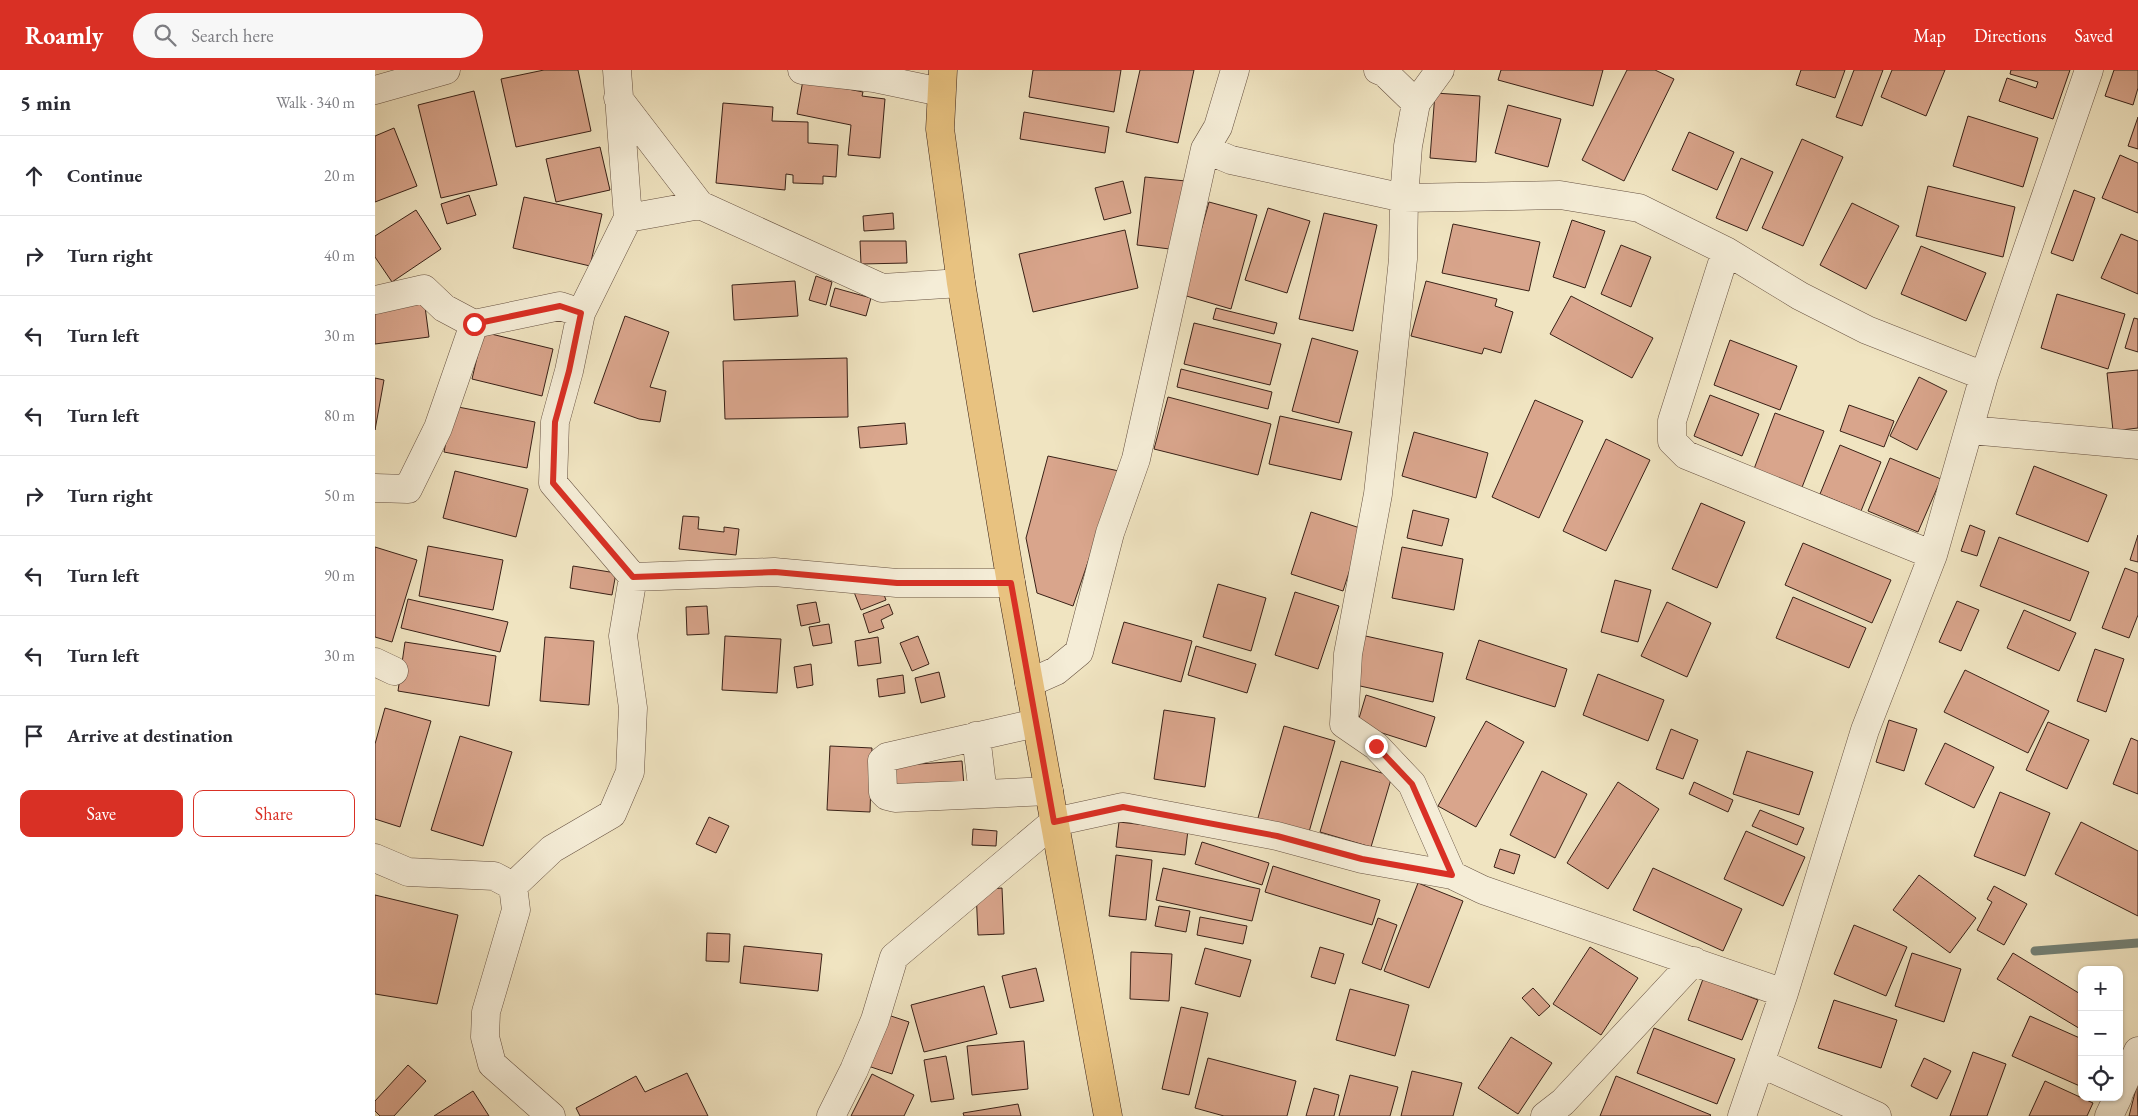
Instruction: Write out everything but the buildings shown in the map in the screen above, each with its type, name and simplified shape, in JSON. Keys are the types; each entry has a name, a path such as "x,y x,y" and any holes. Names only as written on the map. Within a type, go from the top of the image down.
{"main road":[{"path":"942,81 940,129 961,283 1011,583 1108,1116"}],"street":[{"path":"375,90 446,70"},
{"path":"617,70 617,97 629,218 581,313 569,371 555,422 553,483 633,577"},
{"path":"802,70 874,78 942,81"},
{"path":"1029,683 1056,671 1079,652 1110,533 1137,459 1205,149 1219,126 1235,70"},
{"path":"1378,70 1385,73 1416,103"},
{"path":"1440,70 1416,103 1408,146 1404,198 1403,259 1384,440 1378,494 1348,654 1344,724 1376,746 1412,784 1452,875"},
{"path":"1742,1116 1784,993 1865,730 1933,555 1971,430 1984,376 2089,70"},
{"path":"617,97 700,205 882,288 961,283"},
{"path":"1205,149 1231,160 1404,198 1560,195 1639,208 1726,251 1801,296 1867,330 1984,376"},
{"path":"629,218 700,205"},
{"path":"1726,251 1672,421 1672,441 1686,455 1933,555"},
{"path":"375,300 424,289 444,308 474,324 560,306 581,313"},
{"path":"375,488 408,489 438,428 474,324"},
{"path":"1971,430 2138,445"},
{"path":"633,577 775,572 897,583 1011,583"},
{"path":"513,886 551,849 612,814 631,772 633,708 623,636 633,577"},
{"path":"1036,723 887,757 882,761 883,792 895,798 1049,791"},
{"path":"976,736 983,794"},
{"path":"831,1116 854,1070 875,1020 895,957 1054,822 1123,807 1277,836 1362,859 1452,875 1483,890 1784,993"},
{"path":"375,858 408,872 494,876 513,886"},
{"path":"513,886 515,910 486,1012 485,1037 492,1064 551,1116"},
{"path":"1545,1116 1563,1102 1694,961"},
{"path":"2123,1085 2138,1052"},
{"path":"1760,1063 1877,1116"},
{"path":"2109,1116 2115,1101"}],"waterway":[{"path":"2035,951 2138,943"}],"route":[{"path":"474,324 560,306 581,313 569,371 555,422 553,483 633,577 775,572 897,583 1011,583 1054,822 1123,807 1277,836 1362,859 1452,875 1412,784 1376,746"}]}
